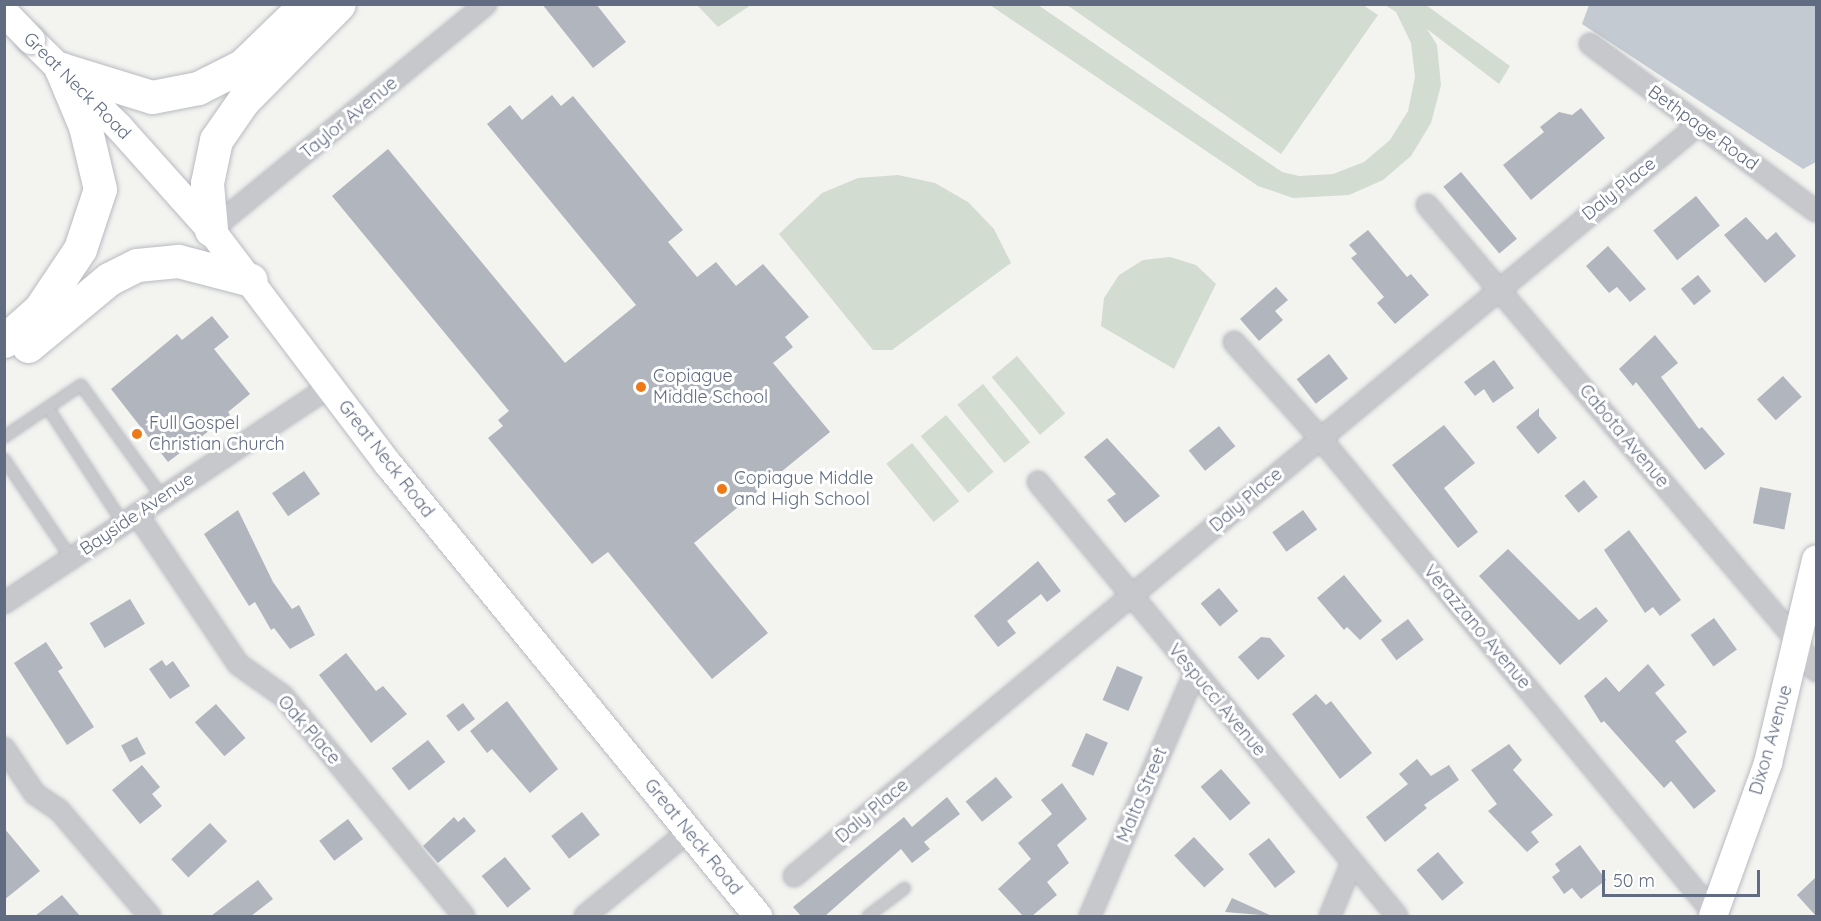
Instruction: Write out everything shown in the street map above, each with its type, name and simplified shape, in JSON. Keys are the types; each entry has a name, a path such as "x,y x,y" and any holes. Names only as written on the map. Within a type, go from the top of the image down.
{"highway":[{"path":"4,18 17,4"},
{"path":"61,69 152,97 198,88 242,66 306,4"},
{"path":"211,230 207,183 216,140 243,101 339,4"},
{"path":"4,341 40,309 80,249 100,189 86,126 61,69"},
{"path":"4,363 109,279 137,265 178,261 251,280"}],"main road":[{"name":"Great Neck Road","path":"4,12 61,69 211,230 251,280 329,387 758,916"},
{"name":"Dixon Avenue","path":"1714,915 1768,763 1816,560"}],"street":[{"name":"Taylor Avenue","path":"211,230 486,4"},
{"name":"Bethpage Road","path":"1590,44 1816,211"},
{"name":"Daly Place","path":"795,876 1499,288 1698,125"},
{"name":"Cabota Avenue","path":"1427,205 1798,642 1816,671"},
{"name":"Verazzano Avenue","path":"1234,342 1320,438 1714,915"},
{"name":"Bayside Avenue","path":"4,603 329,387"},
{"name":"Vespucci Avenue","path":"1038,482 1194,674 1397,916"},
{"name":"Oak Place","path":"130,518 238,664 283,696 464,916"},
{"name":"Malta Street","path":"1090,916 1194,674"},
{"path":"4,748 35,794 59,810 150,916"},
{"path":"585,916 688,832"},
{"path":"1330,916 1352,863"}],"lane":[{"path":"4,437 81,385 162,497"},
{"path":"48,408 130,518"},
{"path":"4,459 71,558"},
{"path":"868,916 905,888"}],"shaded area":[{"path":"697,5 751,5 718,27"},
{"path":"990,5 1038,5 1282,172 1299,176 1333,174 1364,162 1390,140 1408,111 1415,77 1411,43 1396,12 1385,5 1426,5 1510,66 1499,84 1427,29 1437,45 1441,85 1431,123 1411,156 1383,180 1349,195 1293,198 1258,186"},
{"path":"1067,5 1363,5 1378,15 1281,154"},
{"path":"1589,5 1816,5 1816,162 1803,169 1582,24"},
{"path":"898,175 935,183 968,202 994,229 1011,263 892,350 873,350 779,234 822,193 858,178"},
{"path":"1170,257 1196,265 1216,284 1174,369 1101,326 1104,298 1119,275 1143,260"},
{"path":"1017,356 1065,413 1040,435 992,377"},
{"path":"983,384 1030,442 1005,463 957,405"},
{"path":"946,415 994,472 968,493 921,436"},
{"path":"912,443 959,501 934,522 886,464"}],"building":[{"path":"542,4 596,4 626,42 593,68"},
{"name":"Copiague Middle School","path":"552,95 561,106 573,96 683,230 668,242 697,277 716,262 736,286 763,264 809,317 785,337 793,347 773,363 830,432 694,543 768,633 712,679 608,552 592,564 488,438 503,426 498,420 509,411 332,196 388,149 565,363 636,305 487,124 510,105 522,120"},
{"path":"1581,108 1605,138 1531,200 1503,165 1544,132 1540,127 1559,112 1572,115"},
{"path":"1461,172 1517,239 1499,253 1443,187"},
{"path":"1696,196 1720,226 1677,260 1653,231"},
{"path":"1746,217 1767,240 1776,232 1796,256 1765,283 1724,235"},
{"path":"1368,230 1407,277 1411,274 1429,295 1395,324 1377,303 1384,297 1351,258 1357,254 1349,245"},
{"path":"1608,246 1646,289 1630,302 1617,287 1609,293 1586,266"},
{"path":"1698,275 1711,291 1694,305 1681,289"},
{"path":"1276,287 1288,300 1275,311 1283,320 1259,341 1240,319"},
{"path":"212,316 229,337 214,349 250,394 228,412 230,415 168,462 111,389 177,334 182,340"},
{"path":"1655,335 1678,363 1661,377 1699,429 1702,427 1725,454 1705,470 1636,382 1633,386 1619,369"},
{"path":"1329,354 1348,378 1316,404 1297,379"},
{"path":"1494,360 1514,388 1493,403 1484,389 1475,396 1464,382"},
{"path":"1783,376 1802,397 1776,420 1757,399"},
{"path":"1539,408 1539,416 1557,438 1538,454 1516,427"},
{"path":"1444,425 1475,463 1444,488 1478,532 1458,548 1392,465"},
{"path":"1219,426 1235,446 1205,471 1189,451"},
{"path":"1107,438 1160,496 1125,523 1107,500 1116,494 1084,457"},
{"path":"304,471 320,494 288,516 272,493"},
{"path":"1584,480 1598,497 1578,513 1565,496"},
{"path":"1760,487 1791,493 1784,529 1753,523"},
{"path":"238,510 273,582 292,609 299,605 315,635 290,649 274,628 271,630 255,602 249,606 204,534"},
{"path":"1303,510 1317,529 1286,552 1272,532"},
{"path":"1629,530 1681,600 1660,616 1653,607 1645,613 1604,550"},
{"path":"1508,549 1579,620 1596,607 1608,621 1560,665 1479,576"},
{"path":"1038,561 1061,591 1047,602 1041,594 1007,621 1016,633 998,647 974,616"},
{"path":"1344,575 1382,621 1360,640 1347,627 1344,630 1317,598"},
{"path":"1219,588 1238,611 1220,626 1201,603"},
{"path":"130,599 145,624 105,648 90,623"},
{"path":"1714,618 1737,650 1713,667 1691,635"},
{"path":"1408,619 1424,640 1396,660 1381,639"},
{"path":"1261,637 1270,638 1285,656 1258,680 1238,657"},
{"path":"46,642 63,668 58,671 94,727 67,745 14,663"},
{"path":"346,653 376,691 383,686 407,714 371,743 319,675"},
{"path":"162,660 166,666 173,661 190,686 170,699 149,669"},
{"path":"1648,664 1665,685 1655,693 1687,732 1675,741 1716,791 1694,809 1671,781 1664,788 1604,721 1601,723 1584,696 1606,677 1619,692"},
{"path":"1117,666 1143,677 1128,711 1103,700"},
{"path":"1316,694 1326,705 1331,701 1372,753 1340,779 1292,714"},
{"path":"507,701 558,769 530,793 492,749 487,753 470,731"},
{"path":"463,703 475,719 458,732 446,716"},
{"path":"216,704 246,738 224,756 195,722"},
{"path":"1086,733 1108,743 1093,776 1071,766"},
{"path":"137,737 146,754 130,762 121,745"},
{"path":"428,740 445,762 409,790 392,768"},
{"path":"1509,744 1522,760 1513,770 1553,815 1531,832 1539,842 1527,852 1488,811 1497,804 1471,770"},
{"path":"1417,759 1431,776 1449,765 1459,780 1424,805 1427,808 1385,842 1366,817 1408,784 1399,774"},
{"path":"142,765 160,787 152,794 162,806 140,824 112,790"},
{"path":"1221,769 1251,803 1230,821 1201,787"},
{"path":"996,777 1012,797 982,822 966,802"},
{"path":"1062,783 1087,819 1057,845 1069,863 1047,882 1057,895 1032,916 1023,916 998,889 1031,859 1018,843 1052,814 1041,800"},
{"path":"947,797 960,814 924,842 930,849 912,863 901,849 825,916 801,916 793,907 904,817 912,827"},
{"path":"582,812 600,835 569,859 551,836"},
{"path":"454,817 458,822 464,817 476,831 438,863 423,846"},
{"path":"348,819 363,839 334,861 319,841"},
{"path":"210,823 227,841 188,877 171,859"},
{"path":"4,828 40,871 4,900"},
{"path":"1194,837 1224,869 1204,888 1174,855"},
{"path":"1269,838 1295,872 1275,888 1249,854"},
{"path":"1580,845 1606,880 1581,899 1572,888 1564,894 1552,877 1560,871 1555,864"},
{"path":"1438,852 1464,883 1442,901 1417,870"},
{"path":"505,857 531,889 507,908 482,876"},
{"path":"1816,877 1816,916 1797,895"},
{"path":"258,880 273,899 251,916 211,916"},
{"path":"62,895 80,916 35,916"},
{"path":"1232,898 1272,916 1225,912"}],"place":[{"name":"Copiague Middle School","path":"641,387"},
{"name":"Full Gospel Christian Church","path":"137,434"},
{"name":"Copiague Middle and High School","path":"722,489"}]}
